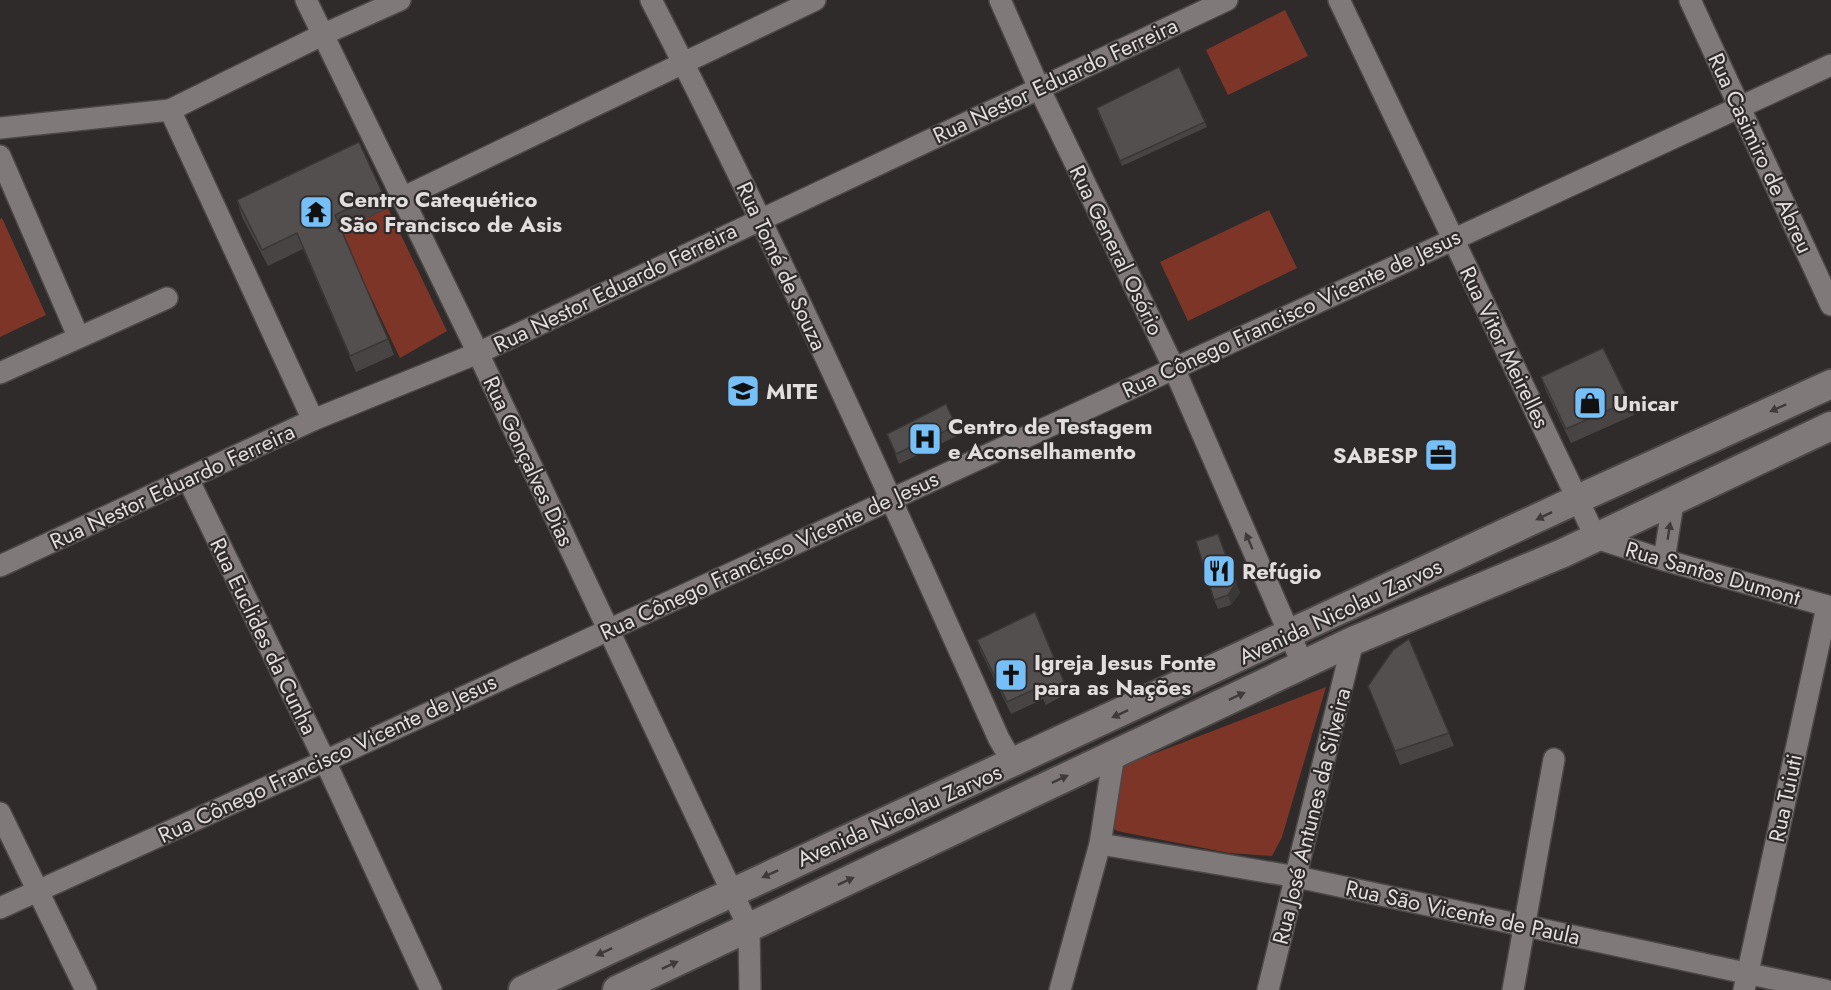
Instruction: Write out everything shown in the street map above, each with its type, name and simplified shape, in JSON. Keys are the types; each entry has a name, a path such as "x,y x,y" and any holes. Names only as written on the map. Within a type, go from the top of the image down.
{"main road":[{"name":"Avenida Nicolau Zarvos","path":"523,990 1578,499 1831,384"},
{"name":"Avenida Nicolau Zarvos","path":"618,990 1303,665 1596,538 1831,426"},
{"path":"1013,763 1030,794"}],"street":[{"name":"Rua Gonçalves Dias","path":"306,0 478,353 749,928"},
{"path":"0,128 170,110 322,34 400,0"},
{"name":"Rua Tomé de Souza","path":"651,0 760,218 891,498 999,739 1013,763"},
{"path":"402,198 815,0"},
{"name":"Rua General Osório","path":"1000,0 1039,88 1173,366 1303,665"},
{"name":"Rua Nestor Eduardo Ferreira","path":"0,566 313,420 478,353 760,218 1227,0"},
{"name":"Rua Vitor Meirelles","path":"1339,0 1596,538"},
{"name":"Rua Casimiro de Abreu","path":"1690,0 1831,305"},
{"name":"Rua Cônego Francisco Vicente de Jesus","path":"0,908 325,761 1173,366 1831,65"},
{"path":"170,110 313,420"},
{"path":"0,156 78,336"},
{"path":"0,373 167,298"},
{"name":"Rua Euclides da Cunha","path":"188,479 325,761 431,990"},
{"path":"1664,560 1673,502"},
{"name":"Rua Santos Dumont","path":"1596,538 1829,607"},
{"name":"Rua Tuiuti","path":"1746,982 1829,607"},
{"name":"Rua José Antunes da Silveira","path":"1268,990 1353,642"},
{"path":"1060,990 1100,844 1114,754"},
{"path":"1513,990 1554,759"},
{"path":"0,813 86,990"},
{"name":"Rua São Vicente de Paula","path":"1100,844 1297,877 1526,925 1746,982 1825,990"},
{"path":"749,928 750,990"}],"shaded area":[{"path":"1285,10 1308,56 1228,95 1206,50"},
{"path":"388,208 447,331 400,358 340,232"},
{"path":"1269,210 1297,268 1188,321 1160,262"},
{"path":"2,218 46,315 0,337 0,219"},
{"path":"1326,687 1282,837 1272,856 1229,853 1117,831 1109,824 1117,768"}],"building":[{"path":"1179,67 1205,122 1120,161 1097,108"},
{"path":"359,142 382,192 335,215 388,339 350,356 297,233 262,250 237,200"},
{"name":"Unicar","path":"1603,348 1629,401 1566,429 1541,377"},
{"path":"946,404 956,426 896,454 887,434"},
{"name":"Refúgio","path":"1218,534 1236,583 1228,595 1214,600 1196,541"},
{"path":"1035,612 1064,682 1042,693 1039,687 1007,702 977,640"},
{"path":"1409,639 1449,733 1395,751 1368,686 1393,650"}],"place":[{"name":"Centro Catequético São Francisco de Asis","path":"316,212"},
{"name":"MITE","path":"743,391"},
{"name":"Unicar","path":"1590,403"},
{"name":"Centro de Testagem e Aconselhamento","path":"925,439"},
{"name":"SABESP","path":"1441,455"},
{"name":"Refúgio","path":"1219,571"},
{"name":"Igreja Jesus Fonte para as Nações","path":"1011,675"}]}
